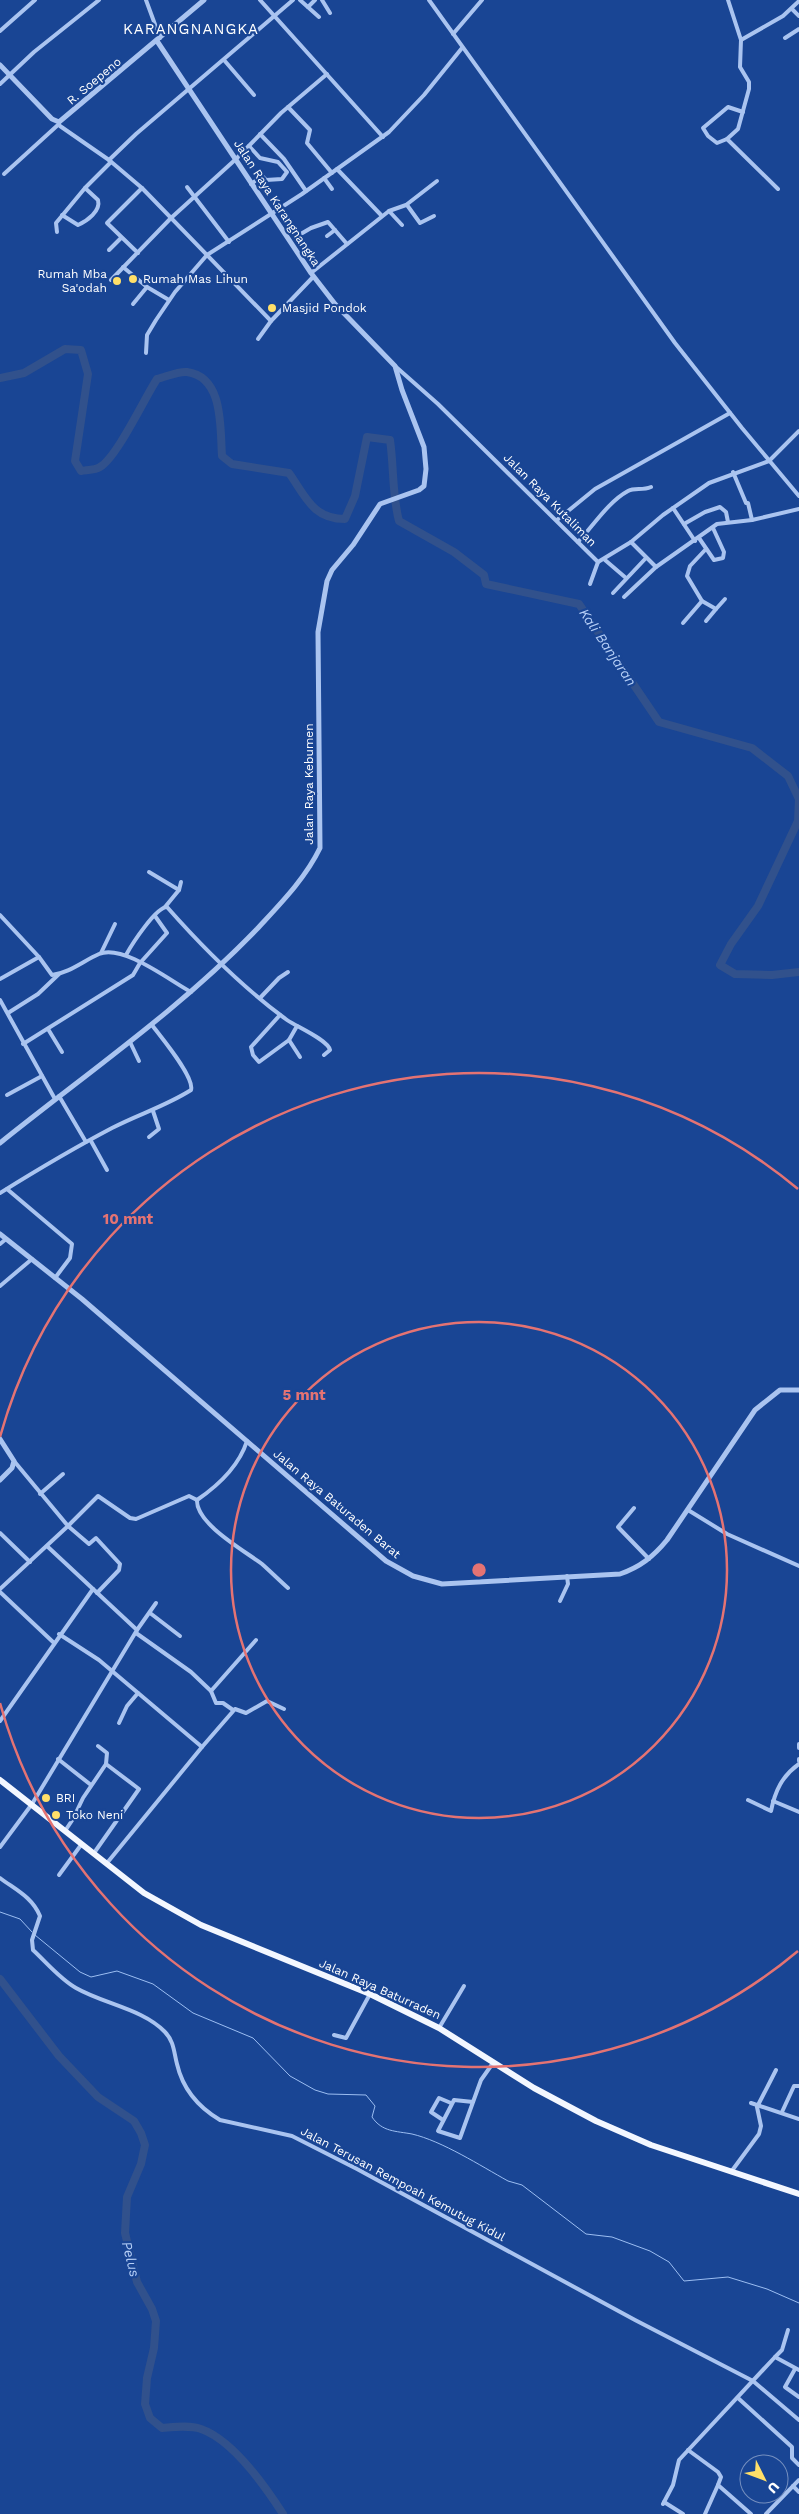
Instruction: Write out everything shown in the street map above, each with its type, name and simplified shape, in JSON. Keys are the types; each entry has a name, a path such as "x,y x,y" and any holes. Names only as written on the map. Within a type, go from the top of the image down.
{"main road":[{"name":"Jalan Raya Baturraden","path":"0,1780 81,1845 144,1892 201,1925 370,1994 439,2028 534,2088 596,2122 651,2145 799,2194"}],"street":[{"path":"0,31 36,0"},
{"path":"0,84 99,0"},
{"path":"146,0 159,39"},
{"name":"R. Soepeno","path":"59,124 204,0"},
{"path":"260,0 383,137"},
{"path":"57,232 56,223 110,161 190,88 294,0"},
{"path":"300,0 319,16"},
{"path":"308,7 315,0"},
{"path":"322,0 330,13"},
{"path":"430,0 462,48 675,343 799,496"},
{"path":"453,34 482,0"},
{"path":"728,0 741,40 740,67 749,82 744,112 738,129 720,143 714,142 703,128 728,107 744,112"},
{"path":"741,40 779,19 799,1"},
{"path":"792,9 799,16"},
{"path":"786,38 799,29"},
{"name":"Jalan Raya Karangnangka","path":"159,39 269,214 312,275 335,304 395,366"},
{"path":"146,353 147,335 169,300 206,255 306,191 383,137 424,95 462,48"},
{"path":"224,60 254,95"},
{"path":"0,65 52,119 110,161 142,188 271,321"},
{"path":"111,280 194,196 236,159 288,107 327,74"},
{"path":"288,107 310,130 306,142 332,173"},
{"path":"4,174 59,124"},
{"path":"260,134 284,159 306,191"},
{"path":"727,139 778,189"},
{"path":"249,146 260,158 279,163 287,172 282,179 266,180 261,176 251,184"},
{"path":"337,169 381,215"},
{"path":"324,178 332,189"},
{"path":"258,339 271,321 312,275 347,244 381,215 407,205 437,181"},
{"path":"187,187 229,242"},
{"path":"62,215 78,224 98,209 98,200 85,188"},
{"path":"138,253 107,223 142,188"},
{"path":"407,205 420,223 434,216"},
{"path":"389,211 402,224"},
{"path":"299,235 323,222 328,222 347,244"},
{"path":"328,236 335,230"},
{"path":"109,250 121,238"},
{"path":"123,267 169,300"},
{"path":"133,304 147,286"},
{"name":"Jalan Raya Kebumen","path":"0,1142 152,1025 220,966 308,870 320,848 318,632 324,591 332,570 353,545 374,511 386,500 411,493 424,486 426,461 424,447 395,366"},
{"name":"Jalan Raya Kutaliman","path":"395,366 557,520 598,562 605,560 631,542 709,482 733,472 769,461"},
{"path":"557,520 600,485 730,413"},
{"path":"769,461 799,432"},
{"path":"733,472 746,503 748,503 752,520"},
{"path":"578,542 618,499 633,489 643,491 651,487"},
{"path":"684,524 705,512 720,507 726,512 728,522"},
{"path":"673,508 695,540"},
{"path":"624,597 656,567 717,524 752,520 799,509"},
{"path":"699,538 716,561 724,556 713,528"},
{"path":"631,542 656,567"},
{"path":"706,549 693,561 687,572 702,601 716,609"},
{"path":"613,593 646,558"},
{"path":"605,560 626,578"},
{"path":"590,584 598,562"},
{"path":"706,621 725,599"},
{"path":"683,624 702,601"},
{"path":"149,872 179,890"},
{"path":"126,955 134,941 179,890 181,882"},
{"path":"165,907 220,966 280,1015 328,1044 330,1050 324,1055"},
{"path":"0,915 39,957 52,975 59,974"},
{"path":"23,1044 133,975 140,963 167,932 155,916"},
{"path":"101,953 115,924"},
{"path":"8,1013 38,994 59,974 101,953 126,955 191,992"},
{"path":"0,979 39,957"},
{"path":"260,998 279,978 288,972"},
{"path":"0,1000 42,1076 107,1170"},
{"path":"280,1015 250,1047 259,1062 289,1040 296,1026"},
{"path":"0,1193 88,1141 121,1124 153,1111 191,1090 192,1085 174,1054 152,1025"},
{"path":"48,1029 62,1052"},
{"path":"289,1040 300,1057"},
{"path":"130,1042 139,1061"},
{"path":"7,1096 42,1076"},
{"path":"149,1137 159,1129 153,1111"},
{"path":"7,1188 72,1244 70,1258 55,1278"},
{"name":"Jalan Raya Baturaden Barat","path":"0,1234 55,1278 386,1561 413,1576 442,1584 620,1574 637,1568 649,1559 667,1540 755,1410 780,1390 799,1390"},
{"path":"0,1244 6,1239"},
{"path":"0,1286 32,1259"},
{"path":"0,1439 14,1461 68,1526 89,1544 96,1538 120,1564 119,1570 97,1593"},
{"path":"198,1500 210,1492 234,1466 243,1452 247,1441"},
{"path":"0,1480 12,1468 14,1461"},
{"path":"40,1494 63,1474"},
{"path":"53,1642 0,1591 48,1547 98,1496 130,1518 136,1519 190,1496 198,1500"},
{"path":"198,1500 197,1505 210,1525 288,1588"},
{"path":"634,1508 618,1527 649,1559"},
{"path":"688,1510 728,1534 799,1566"},
{"path":"0,1533 30,1562"},
{"path":"0,1542 6,1539"},
{"path":"48,1547 136,1632 179,1663 210,1691 216,1703 222,1703 233,1710 246,1713 267,1701 284,1709"},
{"path":"560,1602 568,1584 567,1576"},
{"path":"1,1718 92,1589"},
{"path":"0,1847 32,1804 111,1672 156,1603"},
{"path":"150,1613 180,1636"},
{"path":"59,1634 138,1693 202,1748"},
{"path":"210,1691 256,1640"},
{"path":"119,1723 127,1706 138,1693"},
{"path":"107,1863 233,1710"},
{"path":"65,1831 83,1798 106,1764 107,1753 98,1746"},
{"path":"58,1758 91,1785"},
{"path":"748,1800 771,1811 779,1784 788,1771 799,1761"},
{"path":"94,1854 139,1789 106,1764"},
{"path":"774,1802 799,1812"},
{"path":"59,1874 81,1845"},
{"name":"Jalan Terusan Rempoah Kemutug Kidul","path":"0,1878 36,1905 40,1916 31,1944 33,1950 70,1984 154,2022 167,2034 174,2047 180,2074 185,2085 200,2107 210,2114 220,2120 292,2136 753,2381 799,2420"},
{"path":"439,2028 464,1986"},
{"path":"334,2035 346,2038 370,1994"},
{"path":"473,2102 456,2099 451,2103 438,2131 460,2138 481,2080 493,2063"},
{"path":"730,2172 758,2134 761,2126 757,2107 776,2070"},
{"path":"782,2112 794,2086 799,2086"},
{"path":"442,2120 431,2112 436,2099 441,2098 451,2103"},
{"path":"751,2103 757,2107 782,2112 799,2119"},
{"path":"683,2514 664,2503 673,2484 677,2463 782,2350 788,2330"},
{"path":"775,2357 797,2369 785,2387 799,2397"},
{"path":"738,2398 792,2448 793,2460 799,2465"},
{"path":"688,2450 718,2472 721,2478 705,2514"},
{"path":"766,2514 799,2480"},
{"path":"718,2485 751,2514"},
{"path":"794,2486 799,2492"}],"waterway":[{"name":"Kali Banjaran","path":"0,378 24,373 65,349 81,350 88,374 75,461 81,471 98,468 107,461 122,440 157,379 183,372 199,376 208,383 218,405 222,456 232,464 289,473 311,505 325,515 334,518 345,519 355,496 367,437 390,440 395,501 399,521 454,552 484,575 486,584 579,604 659,722 752,748 788,776 799,799 798,821 758,906 731,944 720,965 735,974 772,975 799,972"},
{"path":"0,1912 20,1919 32,1932"},
{"path":"35,1935 80,1972 91,1977 117,1971 153,1984 193,2013 253,2038 290,2076 315,2090 328,2094 366,2095 375,2106 372,2117 380,2126 424,2137 461,2154 508,2181 522,2185 586,2234 612,2237 650,2251 669,2262 684,2281 728,2277 767,2289 799,2303"},
{"name":"Pelus","path":"0,1979 59,2056 98,2097 134,2121 141,2133 145,2145 141,2164 127,2197 125,2233 137,2282 152,2309 156,2321 154,2348 147,2378 145,2404 150,2418 162,2428 187,2427 201,2429 225,2443 258,2478 283,2514"}],"place":[{"name":"Rumah Mas Lihun","path":"133,279"},
{"name":"Rumah Mba Sa'odah","path":"117,281"},
{"name":"Masjid Pondok","path":"272,308"},
{"name":"BRI","path":"46,1798"},
{"name":"Toko Neni","path":"56,1815"}],"district":[{"name":"KARANGNANGKA","path":"191,29"}]}
